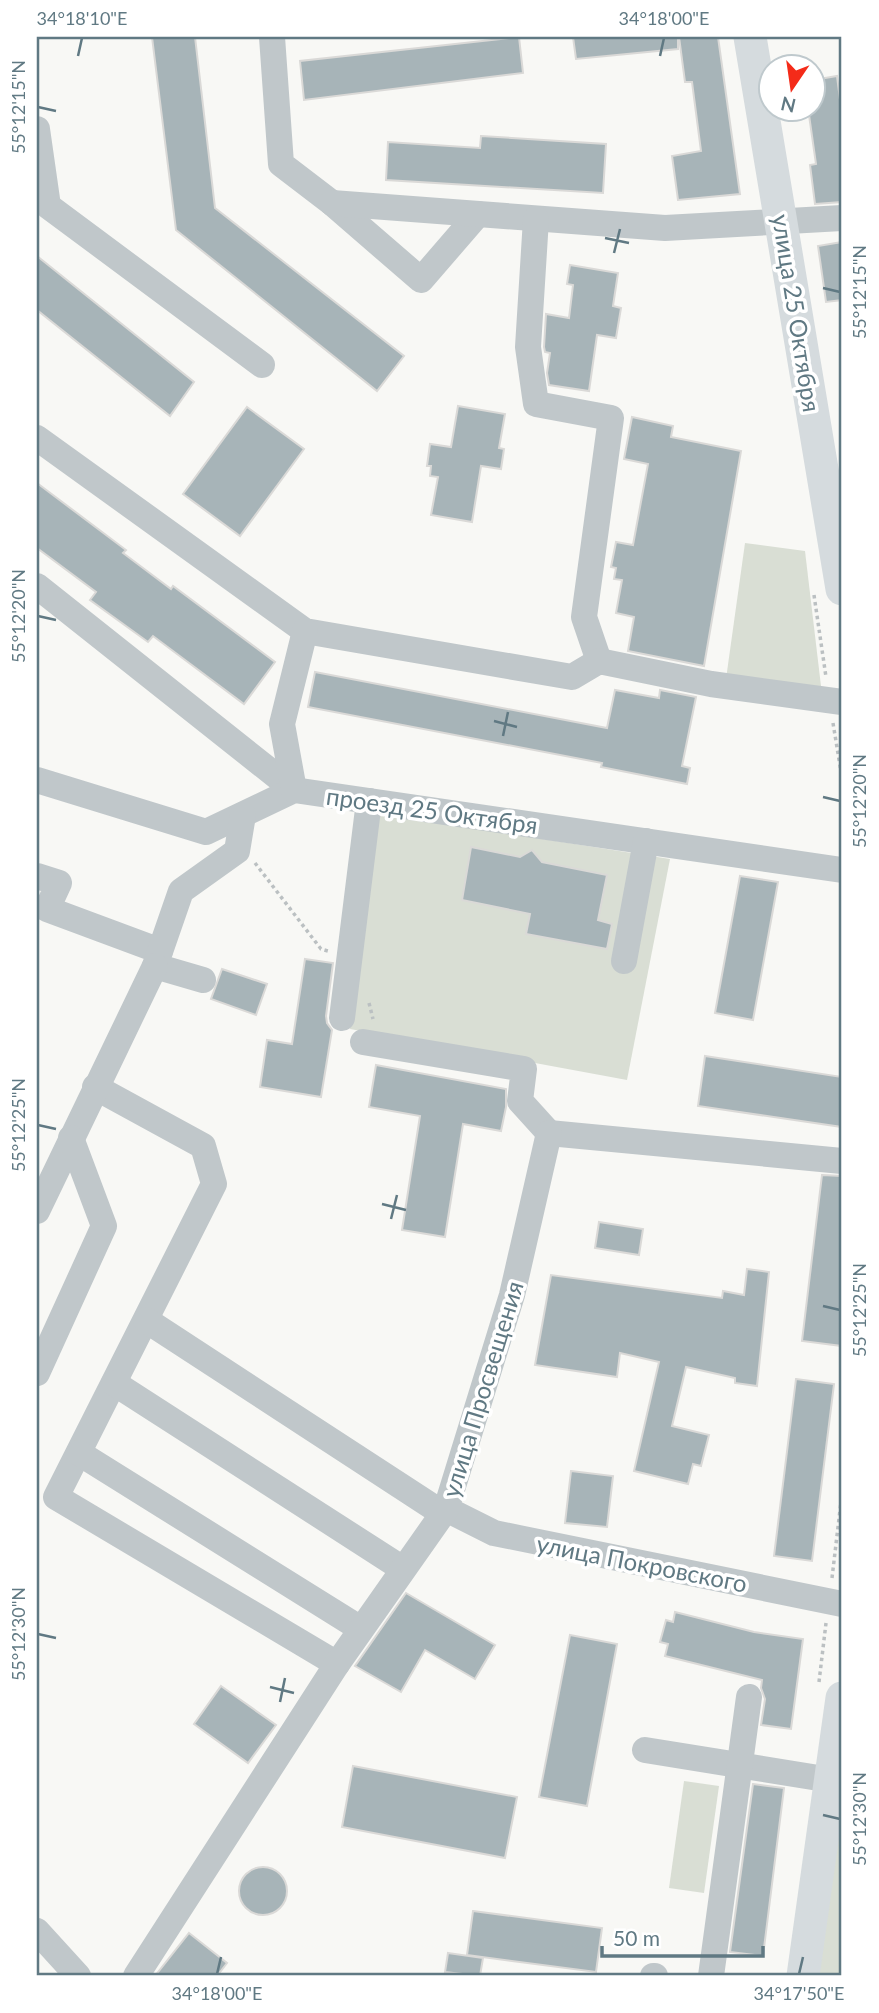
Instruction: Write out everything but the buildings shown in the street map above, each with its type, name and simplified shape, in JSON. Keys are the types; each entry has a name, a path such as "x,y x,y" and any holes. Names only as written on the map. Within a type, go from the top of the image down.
{"main road":[{"name":"улица 25 Октября","path":"750,37 842,585"},
{"path":"803,1976 842,1698"}],"street":[{"path":"272,37 281,164 332,203 421,280 478,214"},
{"path":"37,129 48,206 262,365"},
{"path":"332,203 665,228 842,218"},
{"path":"536,219 528,347 536,404 611,418 584,617 598,661"},
{"path":"37,438 305,631 572,677 598,661 711,684 842,702"},
{"path":"37,586 294,790"},
{"path":"294,790 282,724 305,631"},
{"name":"проезд 25 Октября","path":"37,780 206,832 294,790 842,870"},
{"path":"341,1018 369,801"},
{"path":"37,1211 157,958 181,891 237,851 243,815"},
{"path":"624,961 646,841"},
{"path":"37,876 59,883 47,909 203,980"},
{"path":"371,1044 524,1069 520,1101 549,1133 842,1161"},
{"path":"95,1087 203,1146 214,1184 56,1497 337,1664"},
{"name":"улица Просвещения","path":"136,1976 337,1664 444,1511 512,1295 549,1133"},
{"path":"37,1373 104,1226 71,1138"},
{"name":"улица Покровского","path":"146,1320 444,1511 494,1533 842,1604"},
{"path":"114,1382 403,1569"},
{"path":"79,1453 361,1629"},
{"path":"711,1976 748,1697"},
{"path":"645,1750 831,1780"},
{"path":"37,1931 78,1976"}],"path":[{"path":"237,851 255,863 321,949 350,956"},
{"path":"368,998 371,1044"}],"shaded area":[{"path":"745,543 805,551 823,703 725,686"},
{"path":"379,813 670,859 627,1080 350,1029"},
{"path":"684,1781 719,1786 704,1893 669,1888"},
{"path":"842,1805 842,1976 818,1976"}]}
